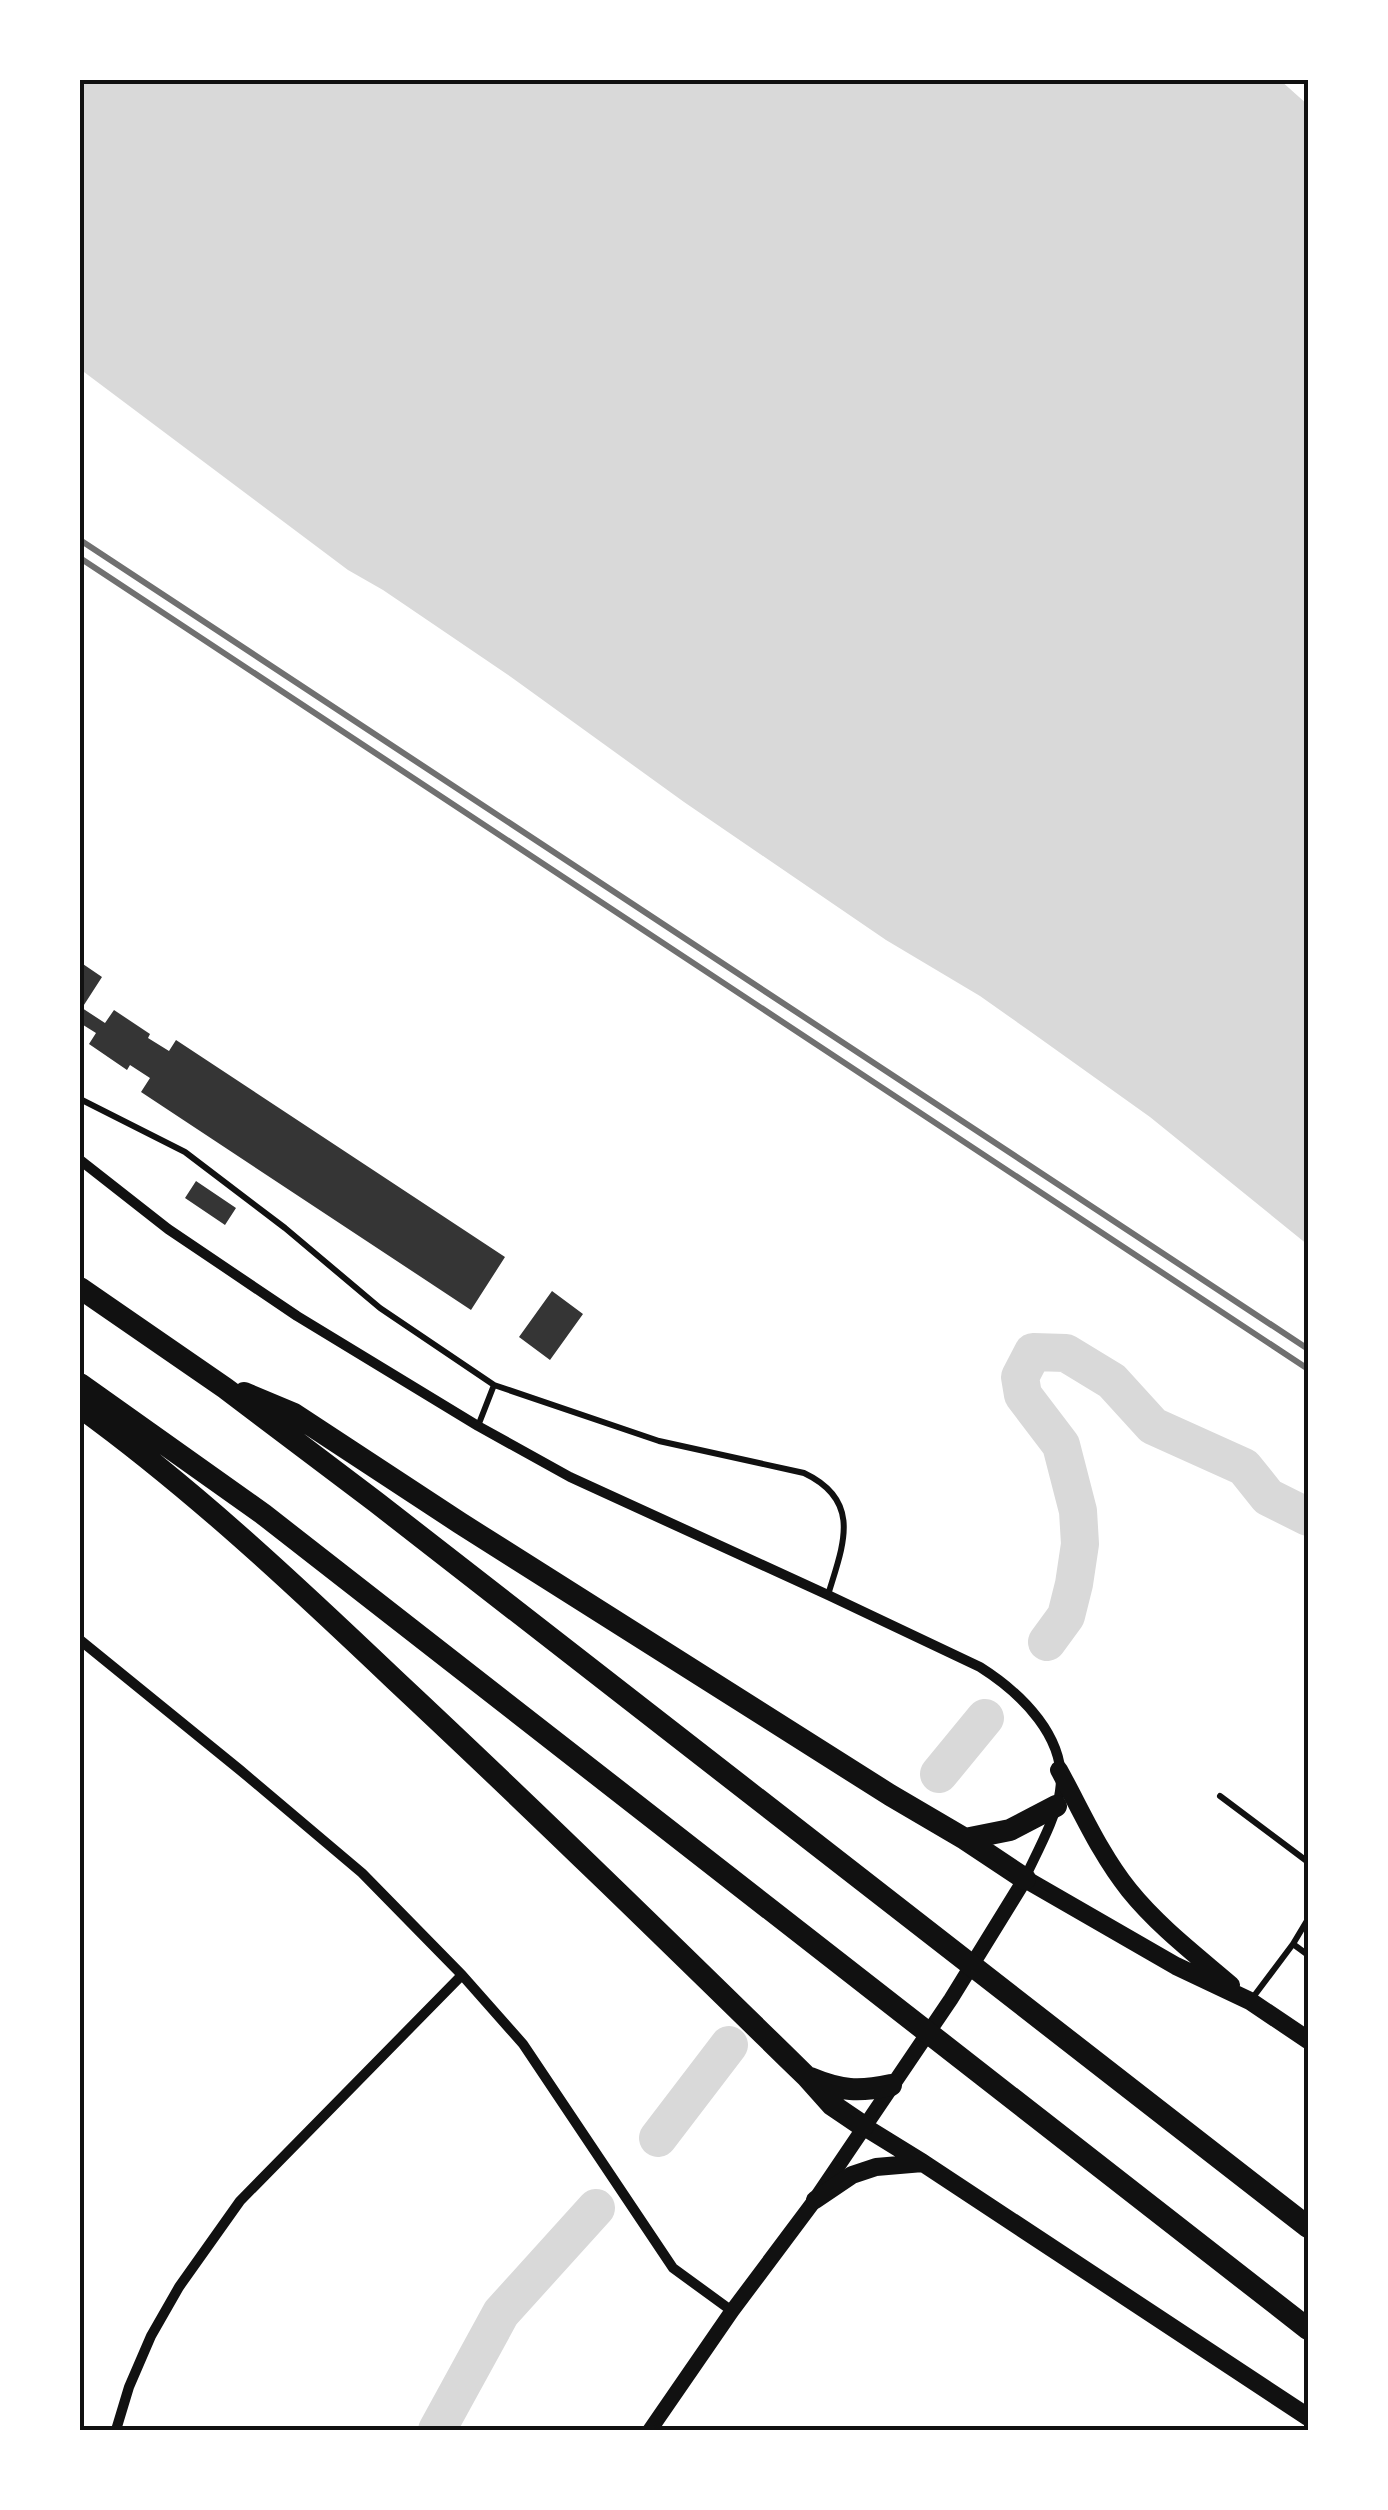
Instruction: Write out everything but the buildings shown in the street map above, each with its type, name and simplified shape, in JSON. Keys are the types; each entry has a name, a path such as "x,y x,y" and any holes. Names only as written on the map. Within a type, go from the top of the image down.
{"highway":[{"path":"80,1288 225,1388 376,1502 1308,2227"},
{"path":"80,1384 262,1514 1308,2329"},
{"path":"225,1388 294,1414 445,1514 966,1839 1025,1880"},
{"path":"80,1408 133,1446 309,1599 807,2077 832,2106 863,2126"},
{"path":"966,1839 1010,1830 1056,1806"},
{"path":"807,2077 852,2090 891,2086"}],"main road":[{"path":"1059,1770 1108,1861 1129,1890 1250,2002"},
{"path":"1025,1880 1176,1966 1250,2002 1308,2040"},
{"path":"863,2126 1308,2417"},
{"path":"815,2200 852,2175 923,2163"}],"street":[{"path":"80,1160 168,1229 297,1316 478,1426 570,1477 980,1667 1016,1693 1048,1733 1057,1754 1061,1790 1025,1880 815,2200 732,2310 650,2430"},
{"path":"80,1640 362,1873 462,1975 524,2044 673,2268 732,2310"},
{"path":"116,2430 152,2336 179,2287 240,2200 462,1975"}],"lane":[{"path":"80,1099 185,1152 285,1228 380,1308 494,1385 658,1441 818,1479 842,1507 843,1518 840,1555 828,1594"},
{"path":"478,1426 494,1385"},
{"path":"1220,1796 1308,1862"},
{"path":"1250,2002 1308,1920"},
{"path":"1293,1944 1308,1955"}],"shaded area":[{"path":"80,80 1280,80 1308,105 1308,1245 1150,1117 1031,1032 980,996 886,940 684,802 511,677 348,570 80,369"}],"waterway":[{"path":"1047,1642 1066,1616 1080,1544 1078,1511 1061,1445 1023,1395 1020,1377 1033,1352 1066,1353 1112,1381 1153,1426 1244,1467 1268,1497 1308,1517"},
{"path":"939,1774 985,1718"},
{"path":"658,2138 729,2045"},
{"path":"437,2430 501,2313 596,2208"}],"railway":[{"path":"80,540 1308,1349"},
{"path":"80,558 1308,1369"}]}
